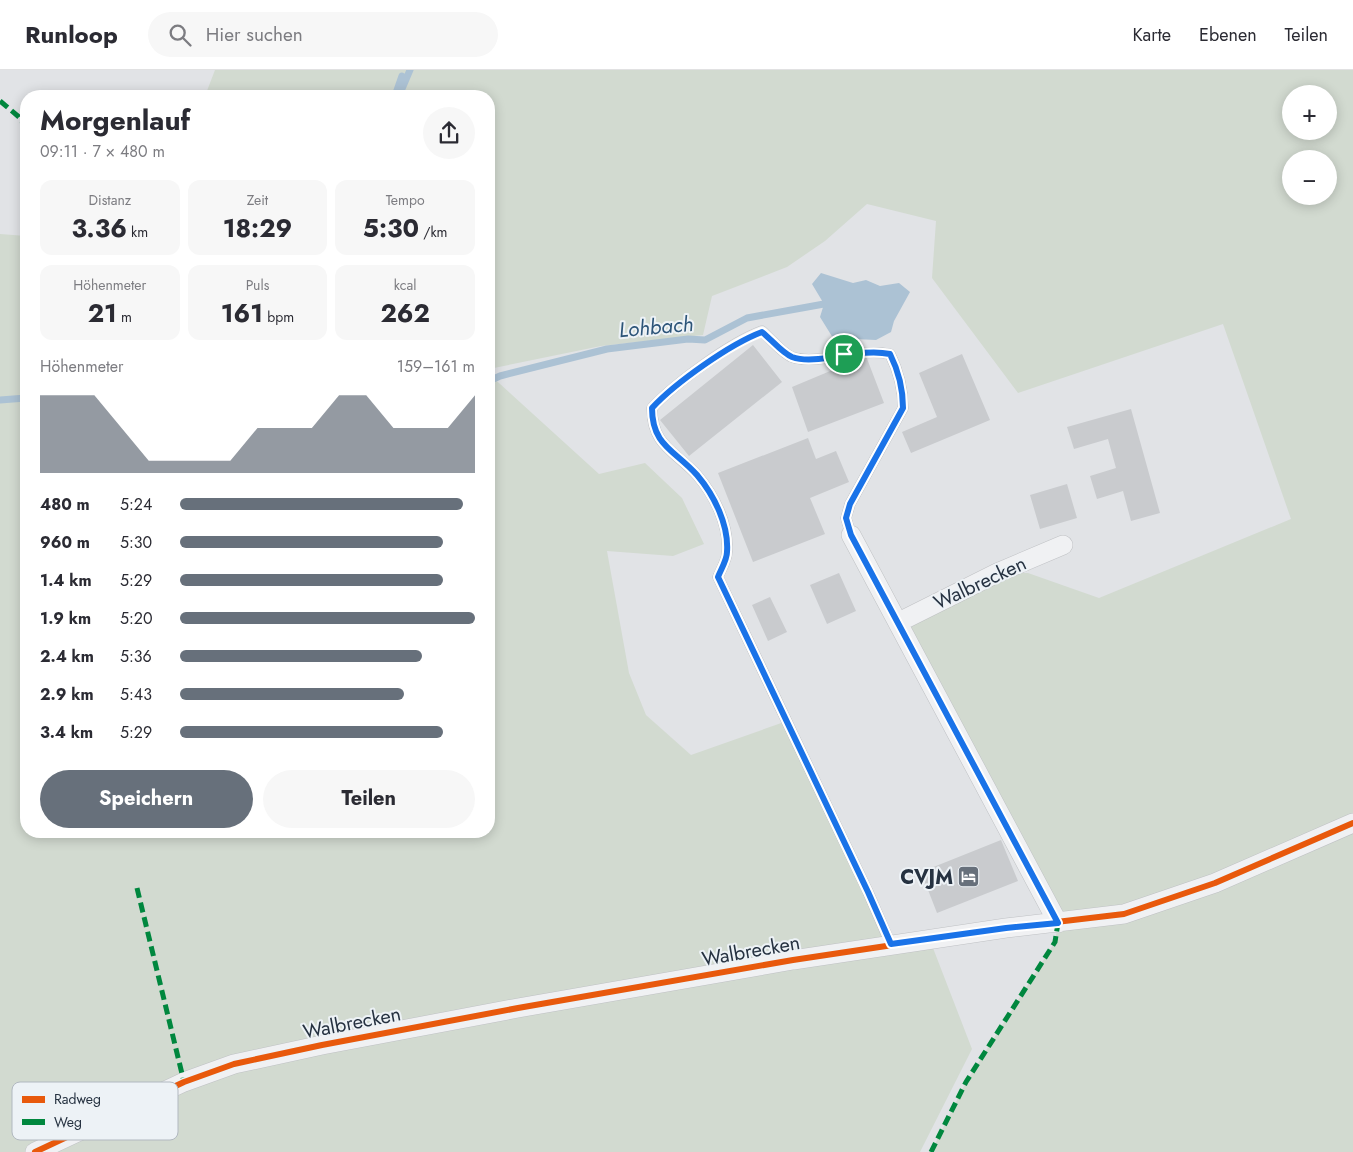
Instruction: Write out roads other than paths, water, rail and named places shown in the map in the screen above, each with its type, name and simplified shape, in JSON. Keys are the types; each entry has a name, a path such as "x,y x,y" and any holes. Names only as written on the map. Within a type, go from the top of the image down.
{"street":[{"path":"851,535 1058,923"},
{"name":"Walbrecken","path":"898,622 997,573 1062,545"},
{"name":"Walbrecken","path":"178,1085 234,1064 322,1044 518,1008 891,944 1112,916 1148,907 1215,883 1353,823"},
{"name":"Walbrecken","path":"35,1152 61,1140"}],"lane":[{"path":"851,535 846,518 850,504 903,408 903,392 897,369 890,354 877,351 807,360 790,357 762,332 744,338 664,395 652,408 652,426 665,446 696,474 712,495 726,530 727,553 718,577 891,944"}],"water":[{"path":"821,273 853,283 866,280 880,286 899,283 910,292 894,321 891,332 876,340 833,338 820,317 824,304 812,284"}],"waterway":[{"path":"402,90 410,70"},
{"path":"397,90 402,76"},
{"name":"Lohbach","path":"495,378 607,349 688,339 705,340 747,318 824,304"},
{"name":"Lohbach","path":"0,400 20,398"}],"place":[{"name":"CVJM","path":"969,877"}]}
